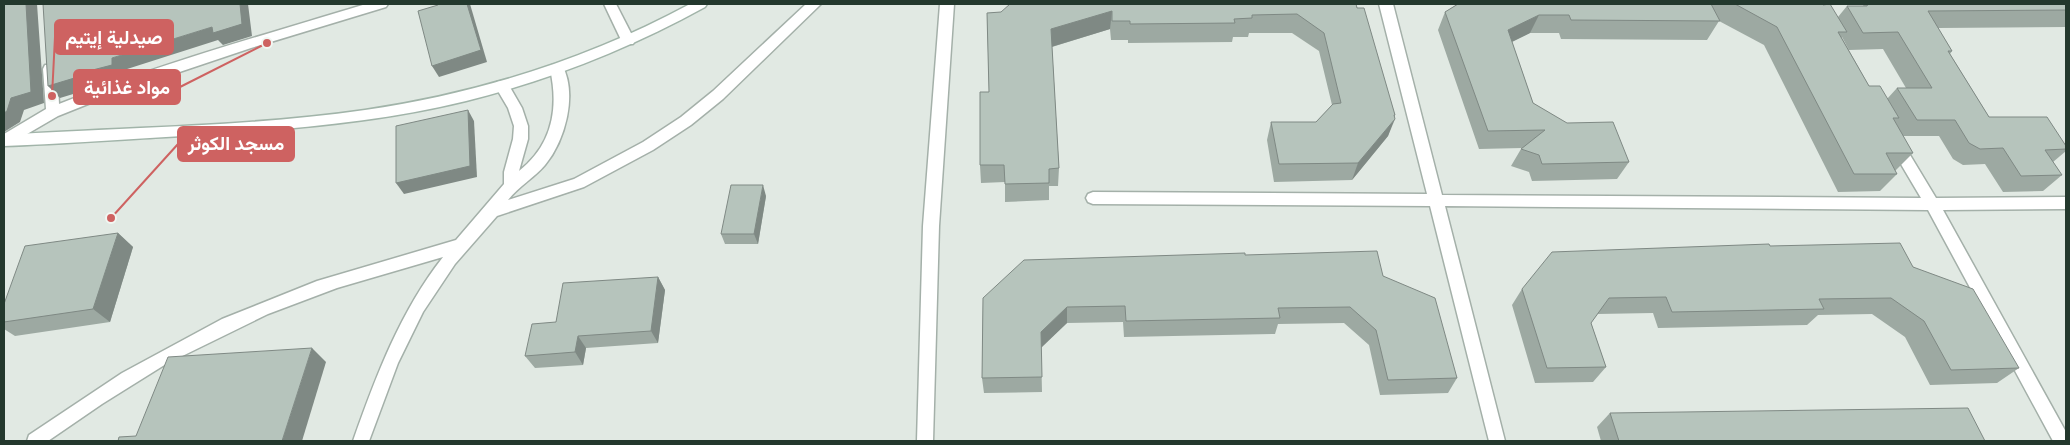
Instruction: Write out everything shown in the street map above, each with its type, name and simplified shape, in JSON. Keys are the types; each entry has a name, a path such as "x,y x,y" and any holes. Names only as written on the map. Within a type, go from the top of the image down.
{"street":[{"path":"4,140 53,112 102,92 246,45 381,4"},
{"path":"610,4 628,40"},
{"path":"4,140 317,120 404,108 502,86 558,68 628,40 700,4"},
{"path":"492,211 578,182 615,164 663,136 686,121 718,95 814,4"},
{"path":"925,441 931,226 947,4"},
{"path":"1386,4 1497,441"},
{"path":"49,53 53,112"},
{"path":"361,441 394,353 428,289 461,245 492,211 511,186 540,161 549,148 560,116 562,100 558,68"},
{"path":"502,86 520,121 521,132 510,171 511,186"},
{"path":"1888,129 1932,204 2062,441"},
{"path":"1093,198 1436,202 2066,203"},
{"path":"34,441 128,378 201,337 295,296 356,274 461,245"}],"building":[{"path":"4,4 26,4 31,92 11,98 7,111 4,113"},
{"path":"43,4 240,4 242,24 213,33 212,27 112,58 112,65 81,73 81,76 48,86"},
{"path":"438,4 467,4 481,50 432,66 418,11"},
{"path":"1010,4 1356,4 1357,8 1364,8 1395,119 1358,163 1279,164 1271,122 1316,122 1333,104 1341,103 1324,33 1297,14 1252,15 1252,18 1234,19 1235,23 1130,24 1130,21 1112,21 1112,11 1051,29 1059,168 1049,169 1049,183 1005,184 1004,165 980,165 980,92 989,92 987,13 1001,12"},
{"path":"1458,4 1711,4 1720,21 1571,20 1569,15 1539,15 1508,30 1533,103 1567,123 1613,122 1629,162 1542,164 1539,155 1521,149 1545,130 1488,131 1445,12"},
{"path":"1735,4 1830,4 1847,32 1838,32 1869,86 1880,86 1899,118 1893,118 1913,153 1886,153 1897,174 1854,174 1777,27"},
{"path":"1868,4 2066,4 2066,10 1928,11 1952,51 1948,51 1989,117 2047,117 2066,146 2066,149 2045,150 2062,175 2021,176 2003,148 1980,149 1969,143 1955,120 1917,120 1897,88 1932,88 1898,32 1863,33 1847,6 1867,6"},
{"path":"468,110 470,166 396,183 396,126"},
{"path":"731,185 763,185 754,234 721,234"},
{"path":"118,233 93,309 4,322 4,304 25,246"},
{"path":"1900,243 1913,267 1973,289 2019,368 1951,370 1924,321 1891,298 1819,299 1824,309 1672,312 1666,297 1609,298 1591,323 1606,367 1547,368 1522,289 1552,252 1769,244 1770,246"},
{"path":"1377,251 1383,276 1435,298 1457,378 1388,380 1376,330 1350,307 1278,308 1280,318 1126,321 1125,306 1067,307 1041,332 1042,377 982,378 983,298 1024,260"},
{"path":"658,277 651,331 578,336 575,352 525,356 532,324 556,322 563,283"},
{"path":"312,348 282,441 118,441 119,437 136,436 168,357"},
{"path":"1968,408 1985,441 1619,441 1610,413"}],"place":[{"name":"مواد غذائية","path":"267,43"},
{"name":"صيدلية إيتيم","path":"52,96"},
{"name":"مسجد الكوثر","path":"111,218"}]}
